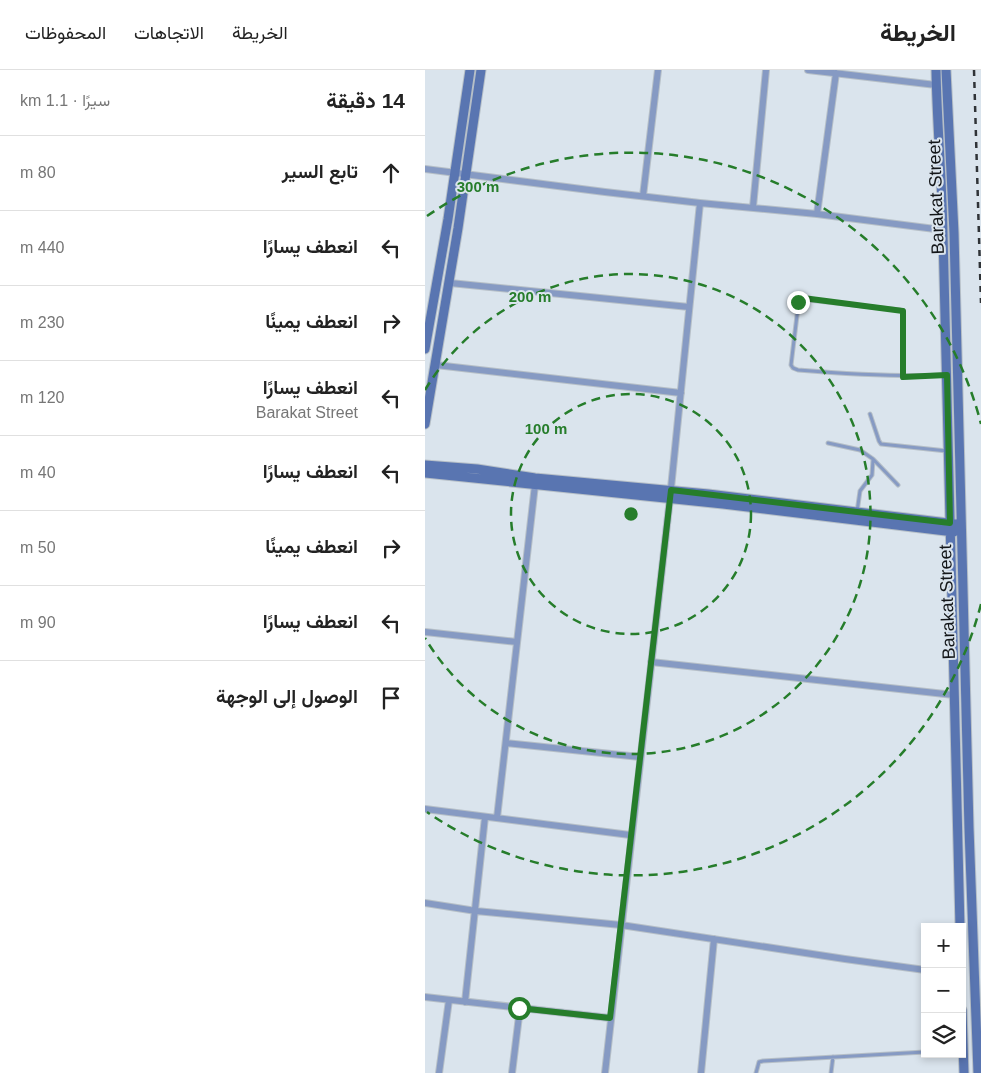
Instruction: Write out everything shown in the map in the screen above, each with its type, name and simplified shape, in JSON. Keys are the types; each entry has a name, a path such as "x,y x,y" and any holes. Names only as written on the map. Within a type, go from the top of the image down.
{"main road":[{"path":"425,349 470,70"},
{"path":"425,424 449,283 481,70"},
{"name":"Barakat Street","path":"936,70 947,375 950,607 954,695 959,923"},
{"name":"Barakat Street","path":"946,70 954,233 969,828 978,1073"},
{"path":"425,464 950,527"},
{"path":"425,473 535,485 670,494 856,512 961,529"},
{"path":"963,1058 964,1073"}],"street":[{"path":"643,196 657,70"},
{"path":"753,207 766,70"},
{"path":"808,70 936,85"},
{"path":"817,214 836,73"},
{"path":"425,169 700,203 817,214 943,230"},
{"path":"605,1073 630,835 670,494 700,203"},
{"path":"449,283 689,307"},
{"path":"435,365 681,393"},
{"path":"497,818 535,485"},
{"path":"425,632 517,642"},
{"path":"651,662 954,695"},
{"path":"506,743 640,757"},
{"path":"425,809 630,835"},
{"path":"465,1002 485,817"},
{"path":"425,903 476,911 621,925 921,969"},
{"path":"701,1073 714,939"},
{"path":"425,997 610,1018"},
{"path":"439,1073 449,1000"},
{"path":"512,1073 519,1008"}],"lane":[{"path":"903,377 903,311 799,298 791,365 793,368 798,370 903,377 947,375"},
{"path":"870,414 881,444 947,451"},
{"path":"828,444 855,448 873,459 898,485"},
{"path":"856,512 860,492 872,475 873,459"},
{"path":"757,1073 759,1062 763,1061 921,1052"},
{"path":"966,1054 978,1055"},
{"path":"831,1073 833,1057"}],"railway":[{"path":"974,70 981,303"}],"route":[{"path":"519,1008 610,1018 671,490 950,523 947,375 903,377 903,311 803,298 799,298 798,302"}]}
